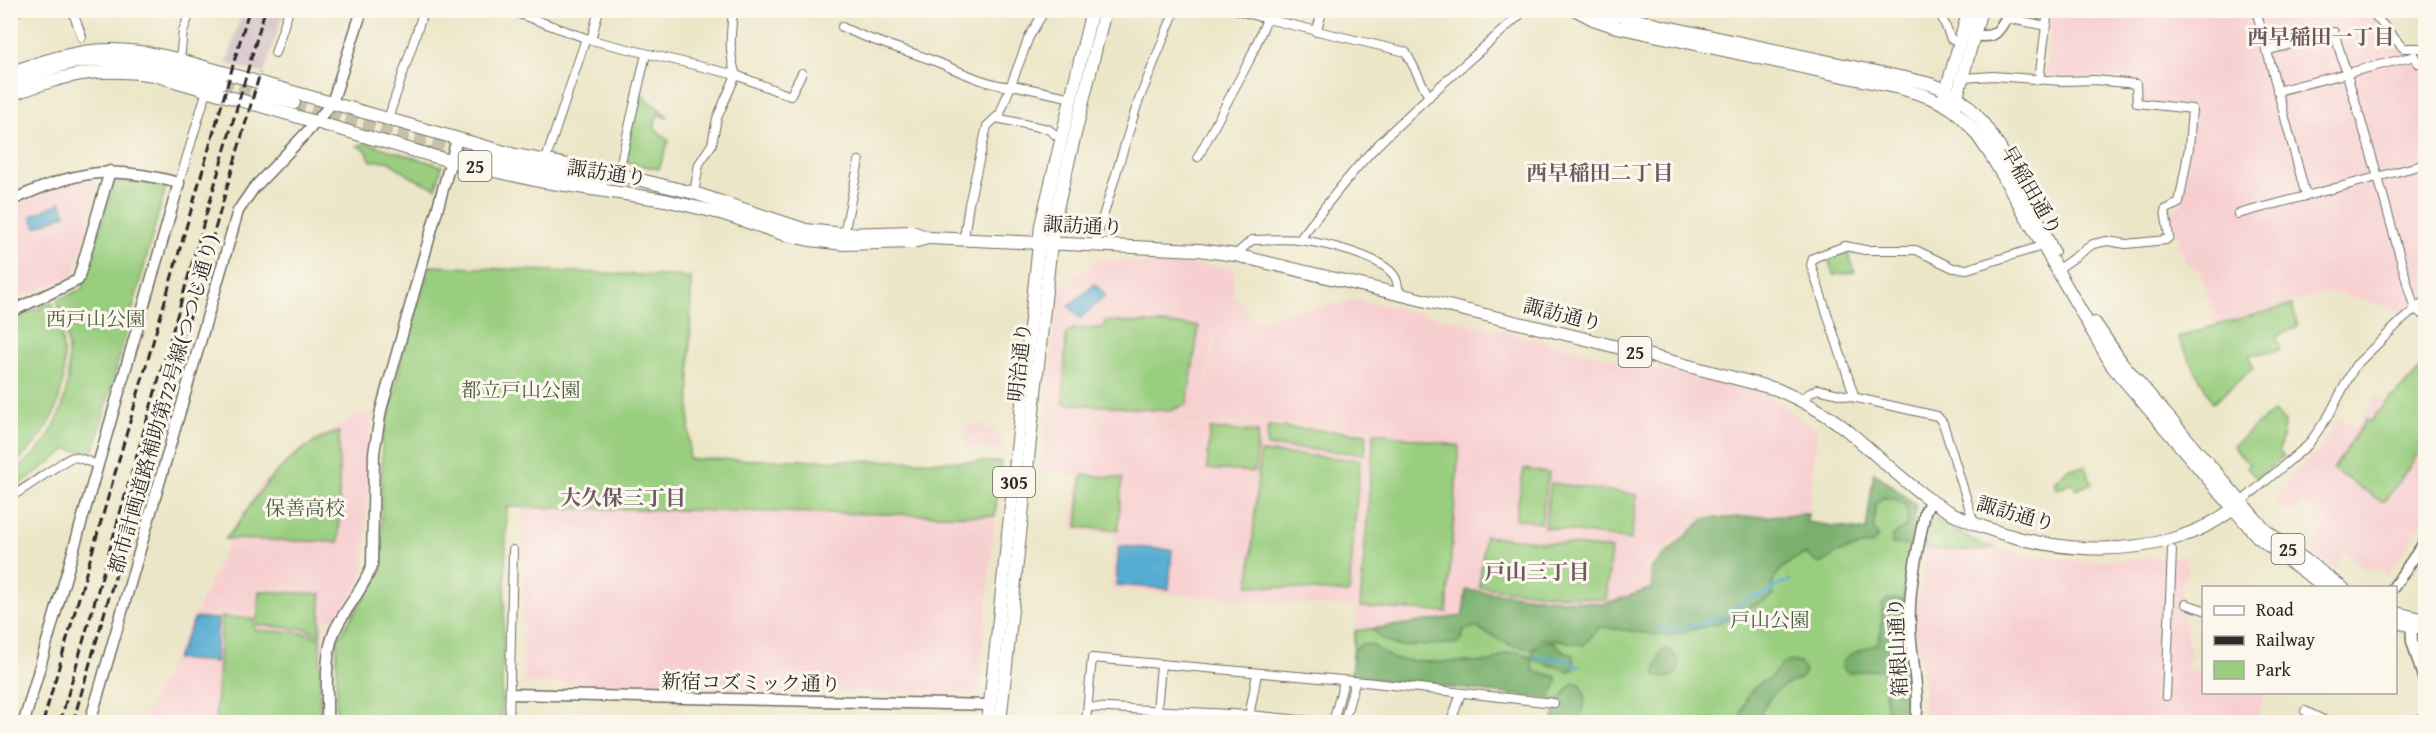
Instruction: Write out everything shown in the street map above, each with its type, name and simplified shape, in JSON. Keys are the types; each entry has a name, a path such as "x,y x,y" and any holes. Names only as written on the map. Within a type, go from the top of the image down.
{"main road":[{"name":"明治通り","path":"988,723 1045,242 1061,140 1092,10"},
{"name":"明治通り","path":"1000,723 1045,242 1055,217 1105,10"},
{"name":"早稲田通り","path":"1576,10 1593,19 1617,27 1950,99 1992,157 2113,367 2237,505 2272,536 2340,586"},
{"path":"1950,99 1969,10"},
{"path":"1950,99 1963,78 1981,10"},
{"name":"早稲田通り","path":"1602,11 1909,79 1973,110 1988,131 2061,267 2122,363 2266,544 2324,586"},
{"name":"25","path":"10,73 54,58 94,50 130,49 180,60 332,103"},
{"path":"10,84 65,65 92,60 156,65 221,83"},
{"name":"25","path":"10,95 63,77 98,71 126,72 154,75 317,121"},
{"path":"259,94 294,104"},
{"name":"諏訪通り","path":"332,103 545,162 620,175 695,193 788,225 822,233 912,232 929,238"},
{"name":"諏訪通り","path":"317,121 450,161 539,181 637,195 724,214 786,235 810,240 844,244 964,238 1199,250 1235,255 1400,295 1776,389 1800,399 1842,426 1931,500 1974,524 2029,541 2056,545 2116,548 2137,546 2172,538 2211,524 2237,505"},
{"name":"25","path":"474,155 522,168 583,179 637,195"},
{"name":"25","path":"583,179 642,180"},
{"path":"692,207 697,201 695,193"},
{"path":"2397,613 2426,629"},
{"path":"2397,622 2426,621"}],"street":[{"path":"10,14 20,10"},
{"path":"72,10 82,37"},
{"path":"180,60 183,31 190,10"},
{"path":"275,52 289,10"},
{"path":"332,103 362,10"},
{"path":"388,119 424,10"},
{"path":"508,10 589,39 736,75 790,96 802,73"},
{"path":"545,162 599,10"},
{"path":"695,193 696,170 712,144 717,118 736,75 731,63 730,49 733,10"},
{"path":"964,238 969,204 987,126 1000,114 1029,37 1045,10"},
{"path":"1095,246 1137,105 1175,10"},
{"path":"1236,10 1316,32 1406,52 1429,97"},
{"path":"1316,32 1323,10"},
{"path":"1299,240 1369,155 1525,10"},
{"path":"1939,10 1951,39 1961,42"},
{"path":"2039,80 2048,10"},
{"path":"2256,10 2306,196"},
{"path":"2370,10 2403,48 2426,48"},
{"path":"1974,35 1992,37 2009,14 2047,26"},
{"path":"1198,157 1249,61 1266,19"},
{"path":"842,27 860,36 928,58 971,76 1011,87 1072,98"},
{"path":"2266,51 2334,32 2415,309 2426,317"},
{"path":"620,175 620,166 646,54"},
{"path":"2277,91 2415,56 2418,63 2426,61"},
{"path":"1963,78 1993,76 2136,84 2137,104 2192,109 2190,148 2179,203 2165,210 2169,237 2166,240 2126,244 2107,241 2093,244 2061,267"},
{"path":"24,723 207,90"},
{"name":"都市計画道路補助第72号線(つつじ通り)","path":"90,723 238,211 253,189 332,103"},
{"path":"996,118 1048,129 1061,140"},
{"path":"327,723 331,641 336,627 366,580 372,565 374,453 381,410 457,139"},
{"path":"844,234 859,161"},
{"path":"2238,214 2426,164"},
{"path":"10,201 73,176 110,171 141,174 179,183"},
{"path":"10,312 78,280 110,171"},
{"path":"1235,255 1252,240 1299,240 1346,250 1382,265 1394,275 1400,295"},
{"path":"1855,398 1812,265 1814,258 1845,246 1865,250 1916,250 1953,268 1967,269 2042,246"},
{"path":"2237,505 2308,446 2334,408 2355,366 2426,300"},
{"path":"1800,399 1817,389 1937,416 1943,423 1974,524"},
{"path":"10,497 39,480 64,461 74,457 97,465"},
{"name":"箱根山通り","path":"1916,723 1918,692 1911,638 1911,602 1925,512 1931,500"},
{"path":"2394,586 2426,540"},
{"path":"509,723 513,550"},
{"path":"2166,696 2172,550"},
{"path":"2186,604 2202,609"},
{"path":"2411,622 2412,641 2426,687"},
{"path":"1086,723 1092,658 1355,682 1554,704"},
{"path":"1156,723 1161,664"},
{"path":"1249,719 1257,674"},
{"path":"1333,723 1344,681"},
{"path":"1344,723 1355,682"},
{"path":"1451,723 1461,693"},
{"name":"新宿コズミック通り","path":"511,694 990,705"},
{"path":"1088,706 1320,723"},
{"path":"2305,711 2328,723"},
{"path":"2410,723 2426,716"}],"shaded area":[{"path":"242,10 284,11 264,74 227,63"},
{"path":"2051,11 2367,11 2404,54 2425,52 2425,295 2404,315 2397,310 2331,291 2216,324 2200,270 2186,263 2169,211 2182,205 2194,106 2140,101 2138,81 2095,76 2077,79 2046,76"},
{"path":"98,180 73,276 11,301 11,209 70,183"},
{"path":"1096,260 1179,263 1234,269 1233,299 1241,300 1245,310 1210,335 1213,340 1202,407 1171,417 1142,419 1046,414 1057,293"},
{"path":"1359,300 1513,333 1624,362 1765,393 1817,430 1809,513 1704,517 1647,568 1652,587 1605,603 1465,588 1462,615 1355,629 1370,429 1258,422 1190,427 1149,439 1120,440 1120,447 1043,442 1045,415 1143,420 1171,418 1202,408 1215,339 1212,335 1246,310 1256,322 1289,311"},
{"path":"2425,360 2425,520 2387,576 2374,567 2370,571 2345,553 2334,569 2308,550 2323,529 2311,521 2316,513 2302,503 2293,515 2275,504 2293,474 2317,451 2339,418 2355,428 2376,396 2384,401 2393,395"},
{"path":"374,411 370,432 365,566 361,581 337,619 325,619 325,589 256,586 254,615 196,612 234,530 259,487 297,451 331,429 358,415"},
{"path":"966,424 985,425 1002,437 1001,450 965,449"},
{"path":"1258,424 1369,430 1355,608 1110,589 1115,534 1072,530 1077,475 1040,472 1043,443 1120,448 1121,440 1149,440 1190,428"},
{"path":"523,507 995,516 979,695 523,683"},
{"path":"1995,547 2029,555 2089,561 2185,556 2188,572 2182,581 2182,612 2190,652 2185,668 2202,670 2202,694 2265,694 2256,722 1923,722 1924,681 1916,637 1916,615 1925,549 1980,551"},
{"path":"257,587 325,590 322,722 141,722 195,613 255,617"}],"green space":[{"path":"639,93 668,116 666,118 658,114 654,127 669,141 659,169 628,162 626,158"},
{"path":"366,143 442,166 436,188 413,178 388,161 371,161 366,150 357,146"},
{"name":"西戸山公園","path":"115,180 166,186 93,454 68,449 11,491 11,472 31,457 47,438 58,418 65,395 68,348 57,300 82,289"},
{"path":"1845,247 1855,272 1834,275 1826,254"},
{"name":"都立戸山公園","path":"430,266 691,277 689,459 1001,462 995,516 507,507 501,722 336,722 337,641 381,569 382,442 406,340"},
{"path":"52,302 63,348 64,370 61,392 44,432 11,466 11,320"},
{"path":"2292,305 2298,327 2277,336 2280,350 2249,355 2253,368 2213,403 2178,338 2223,323"},
{"path":"1105,321 1199,326 1187,404 1170,411 1063,403 1066,335 1073,329 1102,328"},
{"path":"2420,370 2425,374 2425,444 2385,501 2381,501 2333,469 2366,420 2370,422"},
{"path":"2274,412 2285,422 2279,452 2284,456 2257,479 2247,468 2250,465 2233,446"},
{"path":"1268,426 1367,434 1365,454 1267,446"},
{"path":"1210,429 1258,432 1255,472 1207,469"},
{"name":"保善高校","path":"339,432 339,542 225,539 261,490 286,463 306,447"},
{"path":"1374,432 1459,446 1447,612 1360,607"},
{"path":"1260,452 1360,460 1349,593 1249,585"},
{"path":"2084,466 2092,483 2076,490 2072,482 2057,489 2054,482 2067,469"},
{"path":"1524,469 1549,473 1541,523 1515,519"},
{"name":"戸山公園","path":"1874,472 1916,505 1903,604 1909,722 1552,722 1559,700 1351,676 1355,631 1463,616 1466,590 1605,604 1653,588 1650,569 1704,519 1808,514 1806,522 1866,531"},
{"path":"1874,472 1916,505 1912,546 1892,544 1892,536 1907,524 1907,511 1905,505 1895,499 1883,498 1875,505 1874,530 1878,537 1873,543 1837,553 1823,563 1818,563 1806,554 1797,558 1775,577 1772,586 1774,596 1716,624 1667,636 1600,627 1584,645 1542,639 1532,649 1510,645 1475,627 1464,630 1462,640 1455,644 1397,646 1381,639 1372,629 1463,616 1466,590 1605,604 1653,588 1650,569 1704,519 1808,514 1806,522 1866,531"},
{"path":"1082,475 1122,478 1118,530 1077,527"},
{"path":"1551,483 1637,495 1631,540 1544,527"},
{"path":"1935,519 1980,544 1995,547 1980,551 1925,549 1929,523"},
{"path":"1485,536 1611,549 1606,600 1479,587"},
{"path":"259,591 321,594 320,635 306,629 257,625"},
{"path":"1904,599 1904,639 1913,698 1909,722 1887,722 1883,669 1849,673 1842,668 1843,661 1849,655 1877,644 1881,630 1882,605 1887,600"},
{"path":"222,617 254,619 254,630 307,633 320,638 320,722 215,722"},
{"path":"1544,642 1554,642 1562,650 1573,655 1574,669 1569,671 1534,660 1533,651"},
{"path":"1362,644 1372,645 1393,659 1428,662 1492,662 1504,654 1517,652 1528,655 1532,660 1533,670 1555,676 1558,680 1550,699 1351,676 1354,650"},
{"path":"1670,650 1678,659 1678,671 1668,677 1657,677 1655,674 1660,653"},
{"path":"1789,661 1800,663 1805,672 1803,676 1782,687 1773,695 1764,707 1758,722 1739,722 1745,701 1752,690 1770,679 1781,664"},
{"path":"1572,683 1580,684 1585,693 1577,722 1552,722 1560,700"}],"water":[{"path":"61,202 66,214 36,227 31,216"},
{"path":"1095,284 1106,296 1080,318 1069,306"},
{"path":"1119,546 1172,550 1169,589 1116,585"},
{"path":"195,618 218,619 215,662 176,659"}],"waterway":[{"path":"1659,626 1666,630 1673,630 1691,625 1703,625 1709,619 1723,619 1732,609 1754,596 1769,593 1790,580"},
{"path":"1535,657 1562,659 1579,667"}],"tunnel":[{"path":"221,83 259,94"},
{"path":"294,103 474,155"}],"railway":[{"path":"43,722 249,10"},
{"path":"60,722 265,10"},
{"path":"73,722 260,73"}],"district":[{"name":"西早稲田一丁目","path":"2321,36"},
{"name":"西早稲田二丁目","path":"1600,172"},
{"name":"大久保三丁目","path":"623,497"},
{"name":"戸山三丁目","path":"1537,571"}]}
